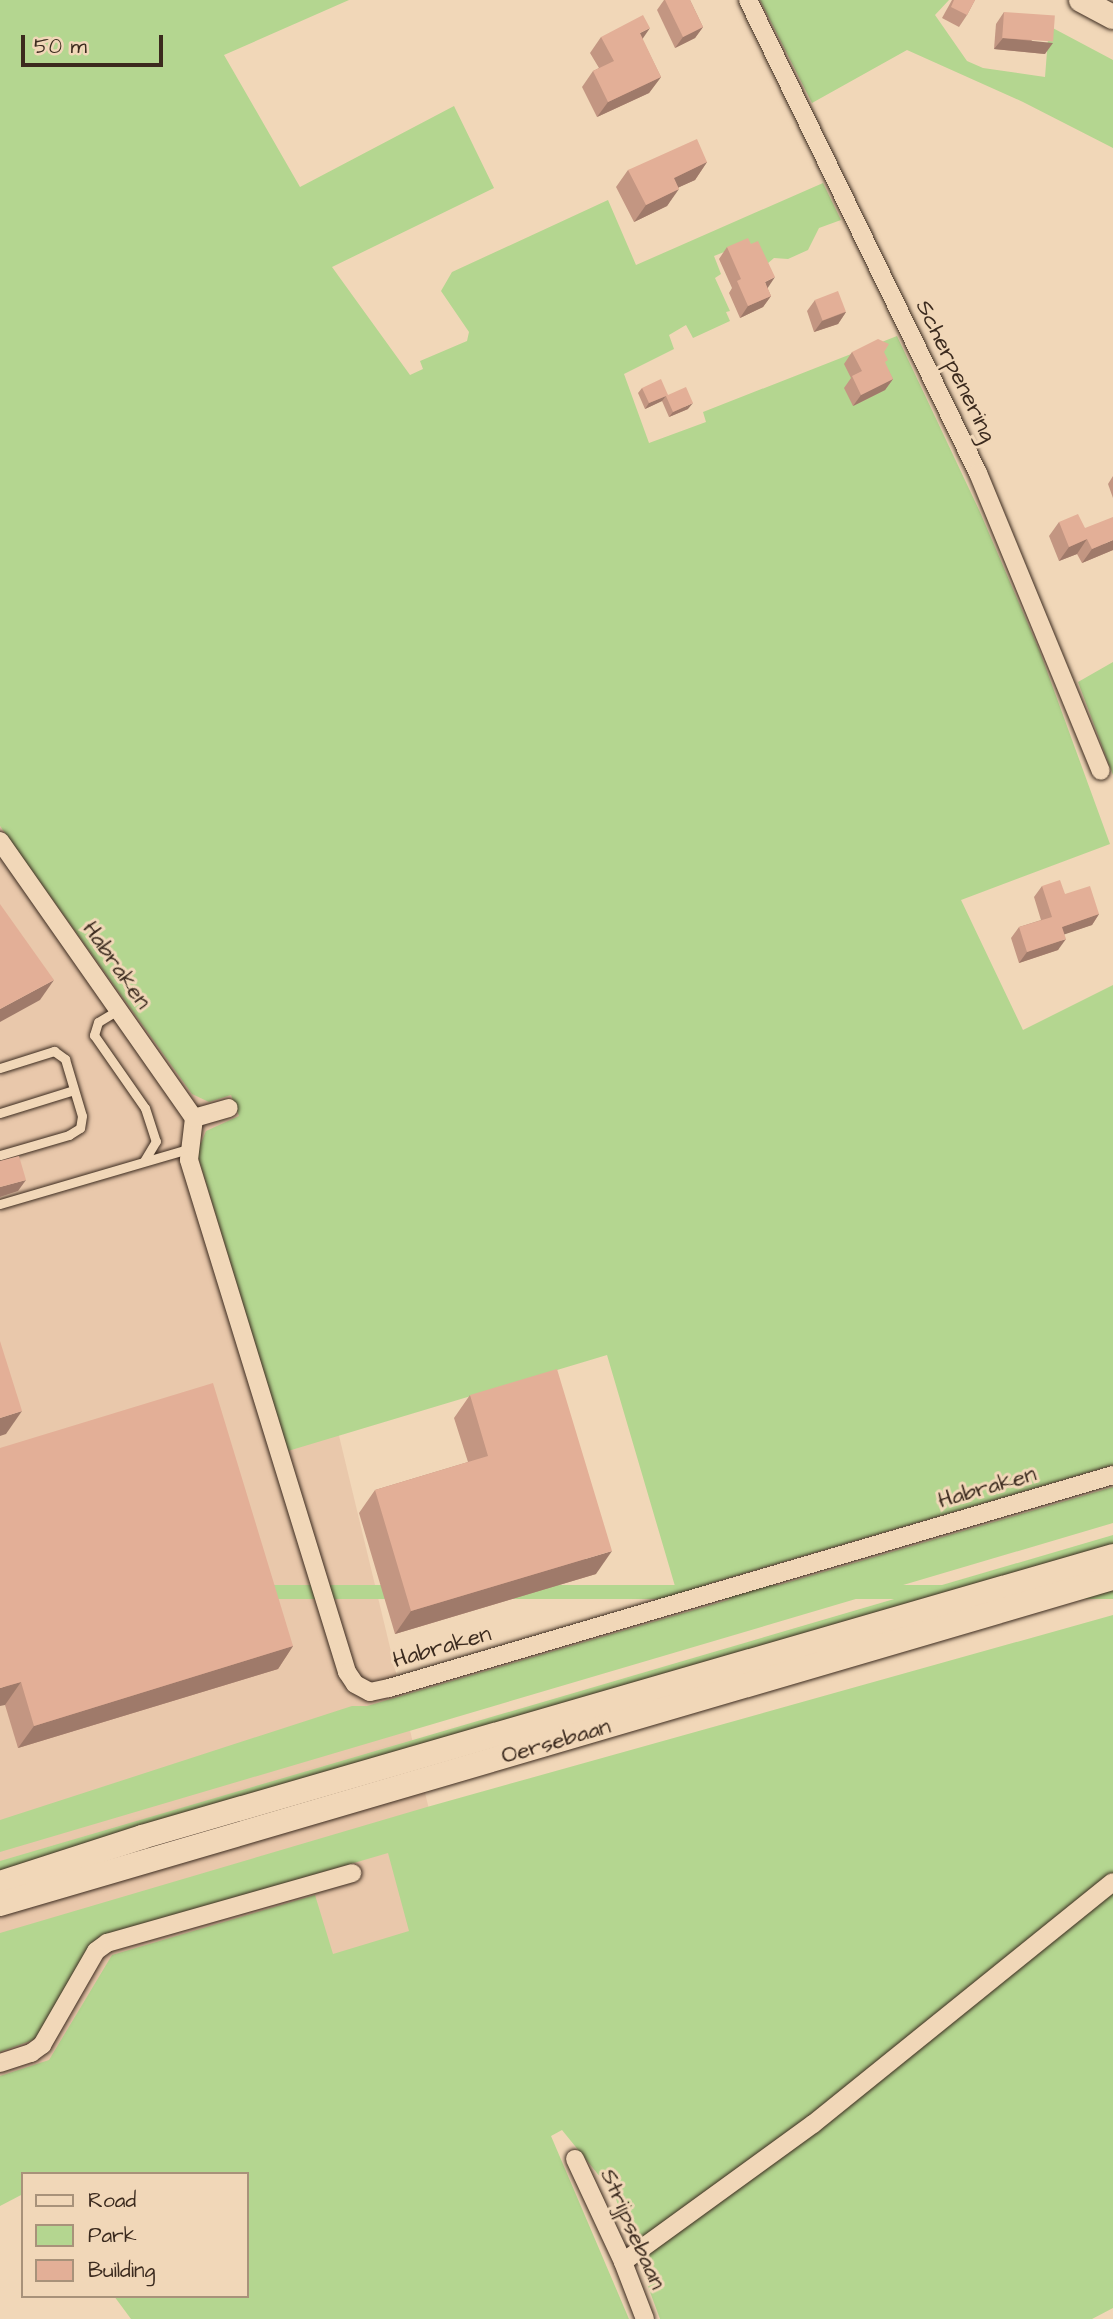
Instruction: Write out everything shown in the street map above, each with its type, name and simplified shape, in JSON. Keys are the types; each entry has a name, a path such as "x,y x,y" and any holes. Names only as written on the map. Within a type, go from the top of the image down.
{"main road":[{"path":"1081,0 1113,17"},
{"name":"Oersebaan","path":"0,1882 142,1837 1113,1556"},
{"name":"Oersebaan","path":"0,1904 1113,1578"}],"street":[{"name":"Scherpenering","path":"748,0 978,473 1101,771"},
{"name":"Habraken","path":"0,841 194,1118 189,1160 347,1672 355,1684 370,1692 1113,1475"},
{"path":"194,1118 229,1108"},
{"path":"0,2063 31,2053 42,2045 96,1951 107,1943 352,1873"},
{"path":"623,2262 813,2124 1113,1882"},
{"name":"Strijpsebaan","path":"575,2159 623,2262 645,2319"}],"lane":[{"path":"118,1010 98,1022 94,1035 145,1108 156,1141 144,1161"},
{"path":"0,1068 54,1051 65,1059 82,1116 80,1128 69,1135 0,1155"},
{"path":"0,1113 74,1090"},
{"path":"0,1204 191,1148"}],"shaded area":[{"path":"0,657 249,1062 480,2021 0,2173"}],"green space":[{"path":"0,0 349,0 224,55 300,187 454,106 494,188 332,267 410,375 423,369 420,361 467,341 469,332 441,291 452,272 608,200 636,265 823,183 841,220 819,228 808,250 788,259 774,258 761,269 742,245 714,256 721,274 715,278 730,311 726,312 730,321 693,338 686,325 669,335 674,349 624,374 649,443 706,422 703,412 897,336 980,512 1040,652 1110,844 961,900 1023,1030 1113,985 1113,1465 677,1593 607,1355 288,1451 197,1153 206,1131 239,1116 231,1095 209,1102 192,1094 0,826"},
{"path":"760,0 949,0 935,15 967,61 983,68 1045,77 1049,26 1113,60 1113,148 1023,102 907,50 812,103"},
{"path":"1113,662 1113,775 1078,682"},
{"path":"1113,1487 1113,1523 0,1852 0,1820 352,1706 367,1706"},
{"path":"1113,1535 1113,1549 0,1879 0,1861"},
{"path":"0,1585 1113,1585 1113,1599 0,1599"},
{"path":"1113,1615 1113,2308 1092,2319 660,2319 614,2194 562,2130 551,2136 629,2319 131,2319 115,2298 248,2298 248,2172 21,2172 21,2195 0,2206 0,2076 49,2060 112,1955 315,1895 333,1954 409,1931 388,1853 118,1932 43,2030 33,2040 0,2052 0,1933 427,1807"}],"building":[{"path":"665,0 690,0 703,27 683,37"},
{"path":"954,0 975,0 967,15 951,7"},
{"path":"1004,12 1055,16 1053,41 1002,38"},
{"path":"643,15 650,28 640,33 661,77 608,102 593,71 614,61 601,37"},
{"path":"697,139 707,162 674,178 679,189 646,205 628,170"},
{"path":"748,238 751,244 758,241 775,277 765,282 771,296 748,306 737,281 741,279 727,247"},
{"path":"838,291 846,312 823,320 815,300"},
{"path":"878,339 889,344 884,352 888,360 885,362 893,379 861,395 852,376 862,371 852,352"},
{"path":"661,379 668,395 686,387 693,403 673,412 666,396 649,403 642,388"},
{"path":"1078,514 1085,528 1113,517 1113,540 1092,549 1087,539 1069,547 1059,522"},
{"path":"1060,880 1065,894 1090,886 1099,914 1062,927 1066,939 1027,952 1019,927 1052,917 1042,886"},
{"path":"0,904 54,980 0,1009"},
{"path":"19,1156 26,1180 0,1187 0,1161"},
{"path":"0,1341 22,1411 0,1418"},
{"path":"557,1369 612,1551 411,1611 375,1490 488,1456 470,1395"},
{"path":"213,1383 293,1646 34,1726 21,1682 0,1688 0,1448"}]}
